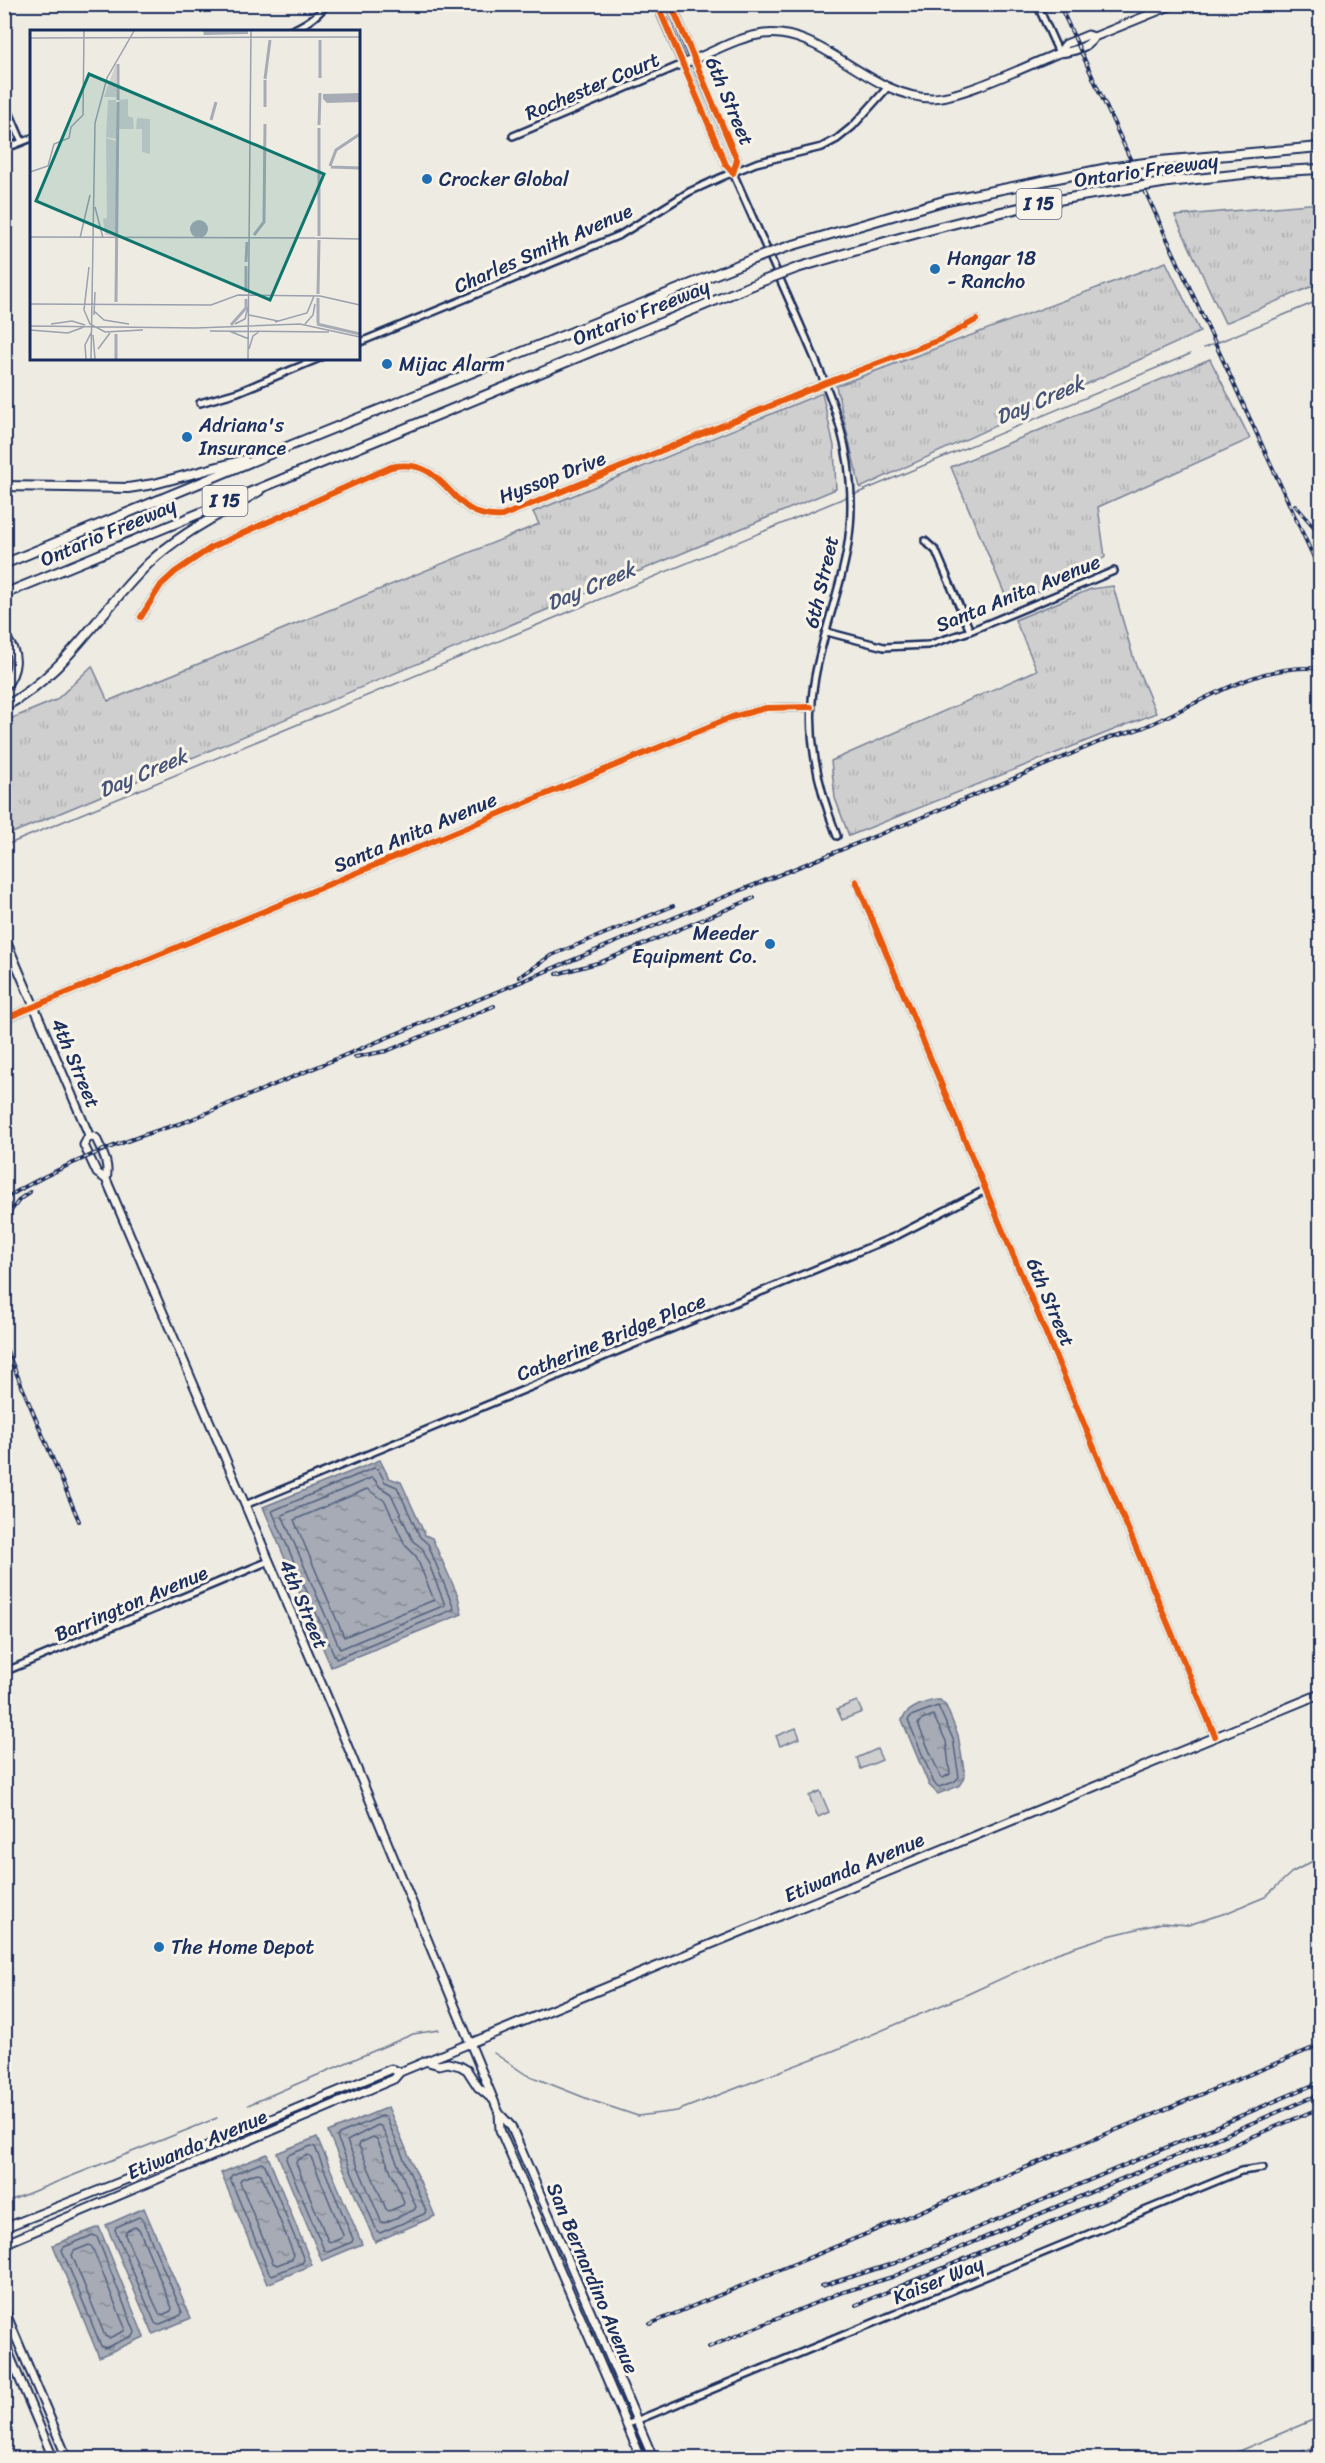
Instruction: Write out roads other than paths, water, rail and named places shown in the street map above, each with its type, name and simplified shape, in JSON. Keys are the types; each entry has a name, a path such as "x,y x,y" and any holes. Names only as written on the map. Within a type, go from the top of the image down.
{"highway":[{"name":"Ontario Freeway","path":"4,564 272,453 790,246 947,200 1108,168 1160,161 1320,147"},
{"name":"Ontario Freeway","path":"4,594 282,477 797,268 916,232 1075,196 1168,182 1262,172 1320,169"},
{"path":"4,486 128,488 154,484 272,453"},
{"path":"4,707 38,685 64,662 131,582 164,551 282,477"},
{"path":"4,637 14,651 16,662 11,678 4,688"}],"main road":[{"name":"6th Street","path":"657,4 683,64"},
{"name":"6th Street","path":"671,4 694,60"},
{"path":"683,64 746,38 772,33 786,34 812,44 888,87 922,98 944,98 1059,53 1079,48 1091,42 1094,37 1175,4"},
{"name":"4th Street","path":"4,936 89,1135 96,1138 109,1168 106,1179"},
{"name":"4th Street","path":"89,1135 84,1145 97,1173 106,1179 245,1505 469,2043"},
{"name":"Etiwanda Avenue","path":"6,2244 394,2079 400,2072 425,2061 1320,1694"},
{"name":"San Bernardino Avenue","path":"469,2043 499,2113 500,2130 641,2458"},
{"path":"425,2061 440,2065 448,2062 467,2070 478,2087 494,2101"},
{"name":"Etiwanda Avenue","path":"4,2228 146,2172 391,2069 400,2072"},
{"name":"San Bernardino Avenue","path":"499,2113 511,2126 653,2458"},
{"path":"4,2309 67,2458"},
{"path":"4,2342 53,2458"}],"street":[{"path":"292,30 305,24 327,4"},
{"path":"1037,4 1059,53"},
{"name":"6th Street","path":"694,60 737,160 733,173"},
{"name":"Rochester Court","path":"513,136 683,64"},
{"name":"6th Street","path":"683,64 726,165 733,173 826,383 839,423 850,480 851,511 847,557 816,674 812,707 812,743 817,773 837,836"},
{"name":"Charles Smith Avenue","path":"360,342 620,235 689,192 733,173 763,161 814,150 837,139 853,126 888,87"},
{"path":"4,100 22,142"},
{"path":"4,149 30,139"},
{"name":"Hyssop Drive","path":"141,617 161,585 175,572 212,547 391,467 411,465 422,468 440,480 462,505 474,513 488,517 502,516 826,383 942,339 976,320"},
{"path":"200,403 238,392 315,360"},
{"path":"925,541 936,552 970,631"},
{"name":"Santa Anita Avenue","path":"827,632 862,643 894,647 928,645 970,631 1114,571"},
{"name":"Santa Anita Avenue","path":"4,1019 732,717 766,708 812,707"},
{"name":"6th Street","path":"856,881 1215,1736"},
{"name":"Catherine Bridge Place","path":"245,1505 896,1236 985,1190"},
{"name":"Barrington Avenue","path":"4,1672 268,1562"},
{"name":"Kaiser Way","path":"626,2425 1240,2171 1263,2168"}],"water":[{"path":"380,1460 389,1478 401,1482 425,1535 432,1538 458,1596 462,1614 331,1667 263,1507"},
{"path":"940,1700 946,1706 958,1735 965,1776 959,1786 938,1794 929,1785 902,1720 908,1712 918,1706"},
{"path":"388,2107 435,2216 375,2242 328,2132"},
{"path":"317,2137 362,2244 322,2261 277,2153"},
{"path":"267,2154 312,2265 267,2284 221,2173"},
{"path":"144,2208 191,2318 153,2334 106,2225"},
{"path":"99,2227 144,2337 99,2357 53,2245"},
{"path":"1320,2445 1320,2458 1284,2458"}],"waterway":[{"name":"Day Creek","path":"1204,348 1320,300"},
{"name":"Day Creek","path":"853,495 1190,354"},
{"name":"Day Creek","path":"4,846 849,496"},
{"path":"494,2053 525,2074 638,2116 677,2111 833,2051 968,1994 1057,1953 1108,1936 1162,1923 1188,1925 1226,1913 1265,1897 1291,1873 1320,1857"},
{"path":"248,2105 413,2034 439,2030"},
{"path":"4,2203 217,2118"},
{"path":"1222,2458 1320,2417"}],"railway":[{"path":"1059,4 1320,571"},
{"path":"1295,505 1320,534"},
{"path":"4,1199 92,1155 185,1122 1111,737 1142,728 1229,687 1275,671 1298,668 1320,669"},
{"path":"557,974 601,962 754,898"},
{"path":"519,977 552,955 673,906"},
{"path":"355,1057 387,1051 494,1006"},
{"path":"4,1220 20,1199 30,1192"},
{"path":"4,1344 79,1521"},
{"path":"650,2324 1320,2045"},
{"path":"822,2286 895,2263 1320,2082"},
{"path":"709,2347 837,2294 892,2277 1320,2094"},
{"path":"856,2305 1320,2108"}],"place":[{"name":"Crocker Global","path":"427,179"},
{"name":"Hangar 18 - Rancho","path":"935,269"},
{"name":"Mijac Alarm","path":"387,364"},
{"name":"Adriana's Insurance","path":"187,437"},
{"name":"Meeder Equipment Co.","path":"770,944"},
{"name":"The Home Depot","path":"159,1947"}]}
